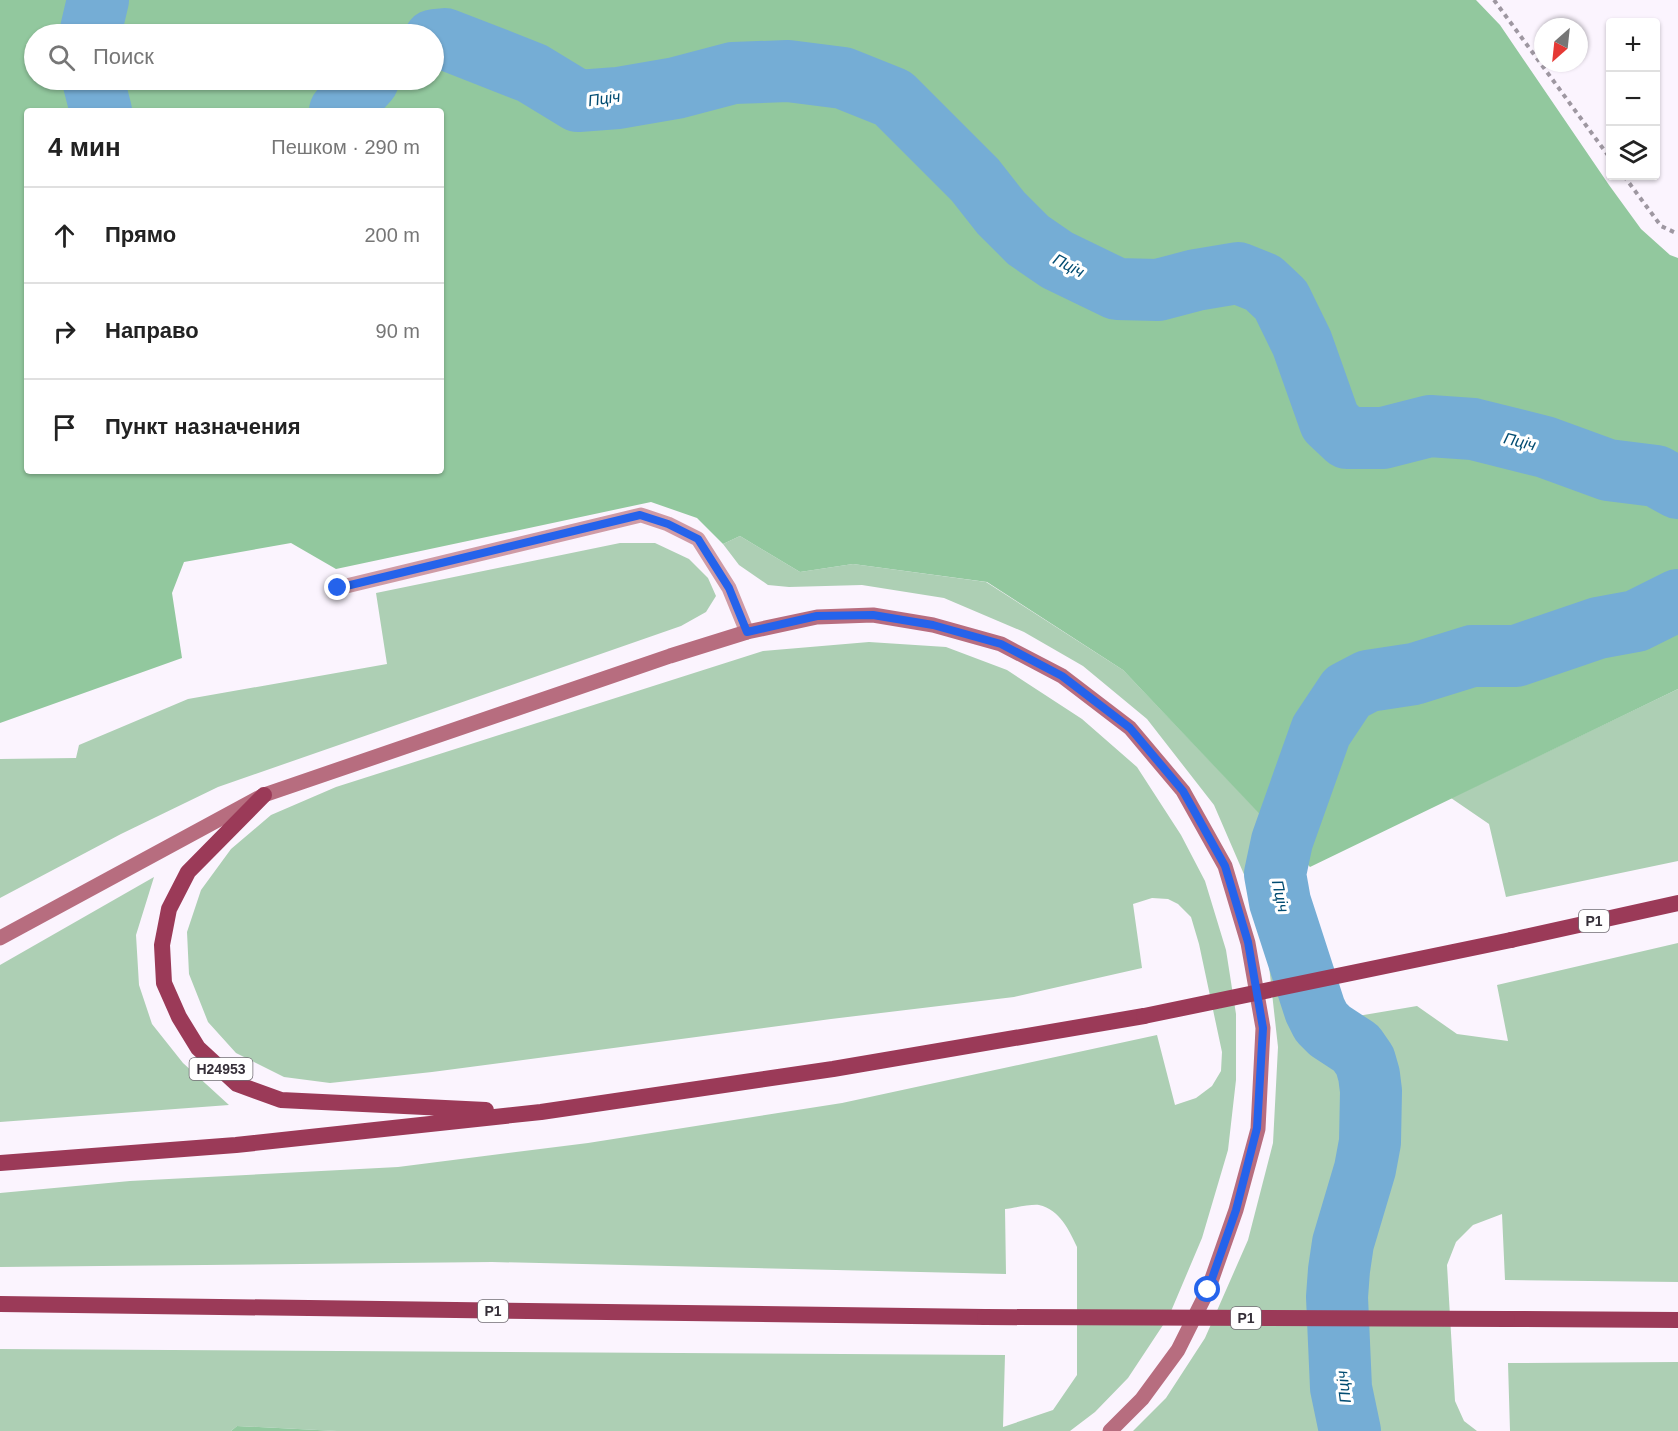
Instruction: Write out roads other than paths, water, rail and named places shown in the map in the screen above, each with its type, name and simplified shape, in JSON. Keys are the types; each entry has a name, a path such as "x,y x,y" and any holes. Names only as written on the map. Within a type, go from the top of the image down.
{"highway":[{"name":"Н24953","path":"264,795 189,872 169,909 162,945 164,983 198,1048 237,1084 281,1100 541,1112"},
{"name":"Р1","path":"0,1163 236,1145 541,1112 833,1069 1144,1016 1678,903"},
{"name":"Р1","path":"0,1304 985,1317 1678,1320"}],"main road":[{"name":"Н24953","path":"0,938 264,795 670,656 747,632 817,616 873,615 933,625 1001,644 1062,676 1130,728 1183,791 1225,866 1248,942 1263,1028 1257,1128 1236,1210 1208,1290 1178,1350 1142,1399 1110,1431"}],"lane":[{"path":"338,588 640,515 668,524 698,539 729,588 747,632"}],"waterway":[{"name":"Пціч","path":"92,24 98,0"},
{"name":"Пціч","path":"444,39 532,73 578,101 618,98 676,88 733,73 788,71 843,78 893,98 975,180 1001,213 1028,240 1057,260 1117,289 1158,290 1196,280 1238,273 1263,283 1281,300 1302,343 1330,422 1347,438 1383,438 1430,426 1473,429 1545,447 1608,470 1656,476 1678,488"},
{"name":"Пціч","path":"96,90 100,108"},
{"name":"Пціч","path":"343,108 359,90"},
{"name":"Пціч","path":"1350,1431 1341,1388 1337,1297 1343,1243 1365,1169 1370,1142 1369,1075 1365,1061 1356,1048 1330,1031 1321,1022 1315,1010 1280,902 1275,874 1282,841 1321,731 1347,692 1368,681 1414,674 1472,656 1516,656 1598,628 1636,621 1678,600"}]}
